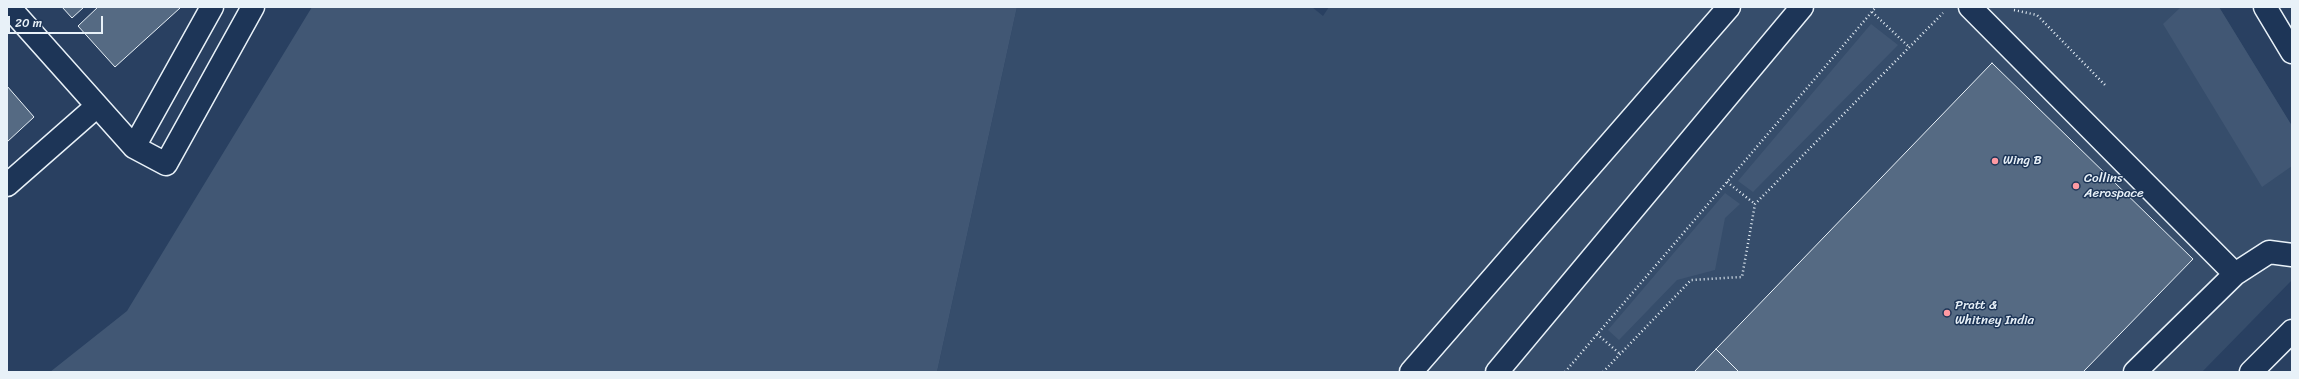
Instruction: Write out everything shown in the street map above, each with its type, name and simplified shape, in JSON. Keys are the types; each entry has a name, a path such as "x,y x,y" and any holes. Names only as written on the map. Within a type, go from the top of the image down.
{"street":[{"path":"9,7 134,147 166,164 252,7"},
{"path":"134,147 212,7"},
{"path":"1411,372 1729,7"},
{"path":"1497,372 1802,7"},
{"path":"2265,7 2292,52"},
{"path":"1977,13 2235,274"},
{"path":"7,185 97,106"},
{"path":"2135,372 2235,274 2269,252 2292,255"},
{"path":"2251,372 2292,331"}],"path":[{"path":"1564,372 1876,7"},
{"path":"1977,13 2013,10 2038,15 2105,85"},
{"path":"1872,12 1909,48"},
{"path":"1603,372 1691,280 1742,277 1755,204 1944,12"},
{"path":"1727,182 1755,204"},
{"path":"1597,334 1620,354"}],"shaded area":[{"path":"312,7 1017,7 937,372 50,372 127,311"},
{"path":"1017,7 1312,7 1323,16 1329,7 2219,7 2292,126 2292,280 2202,372 937,372"},
{"path":"2181,7 2219,7 2292,126 2292,166 2262,187 2163,24"},
{"path":"1871,24 1898,45 1753,192 1738,181"},
{"path":"1725,193 1740,204 1725,218 1715,270 1677,280 1619,340 1608,330"}],"building":[{"path":"62,7 84,7 72,18"},
{"path":"98,7 180,8 115,67 78,26"},
{"name":"Wing B","path":"1992,63 2193,259 2083,372 1739,372 1716,349"},
{"path":"7,86 34,117 7,142"},
{"path":"1716,349 1739,372 1694,372"}],"place":[{"name":"Wing B","path":"1995,161"},
{"name":"Collins Aerospace","path":"2076,186"},
{"name":"Pratt & Whitney India","path":"1947,313"}]}
